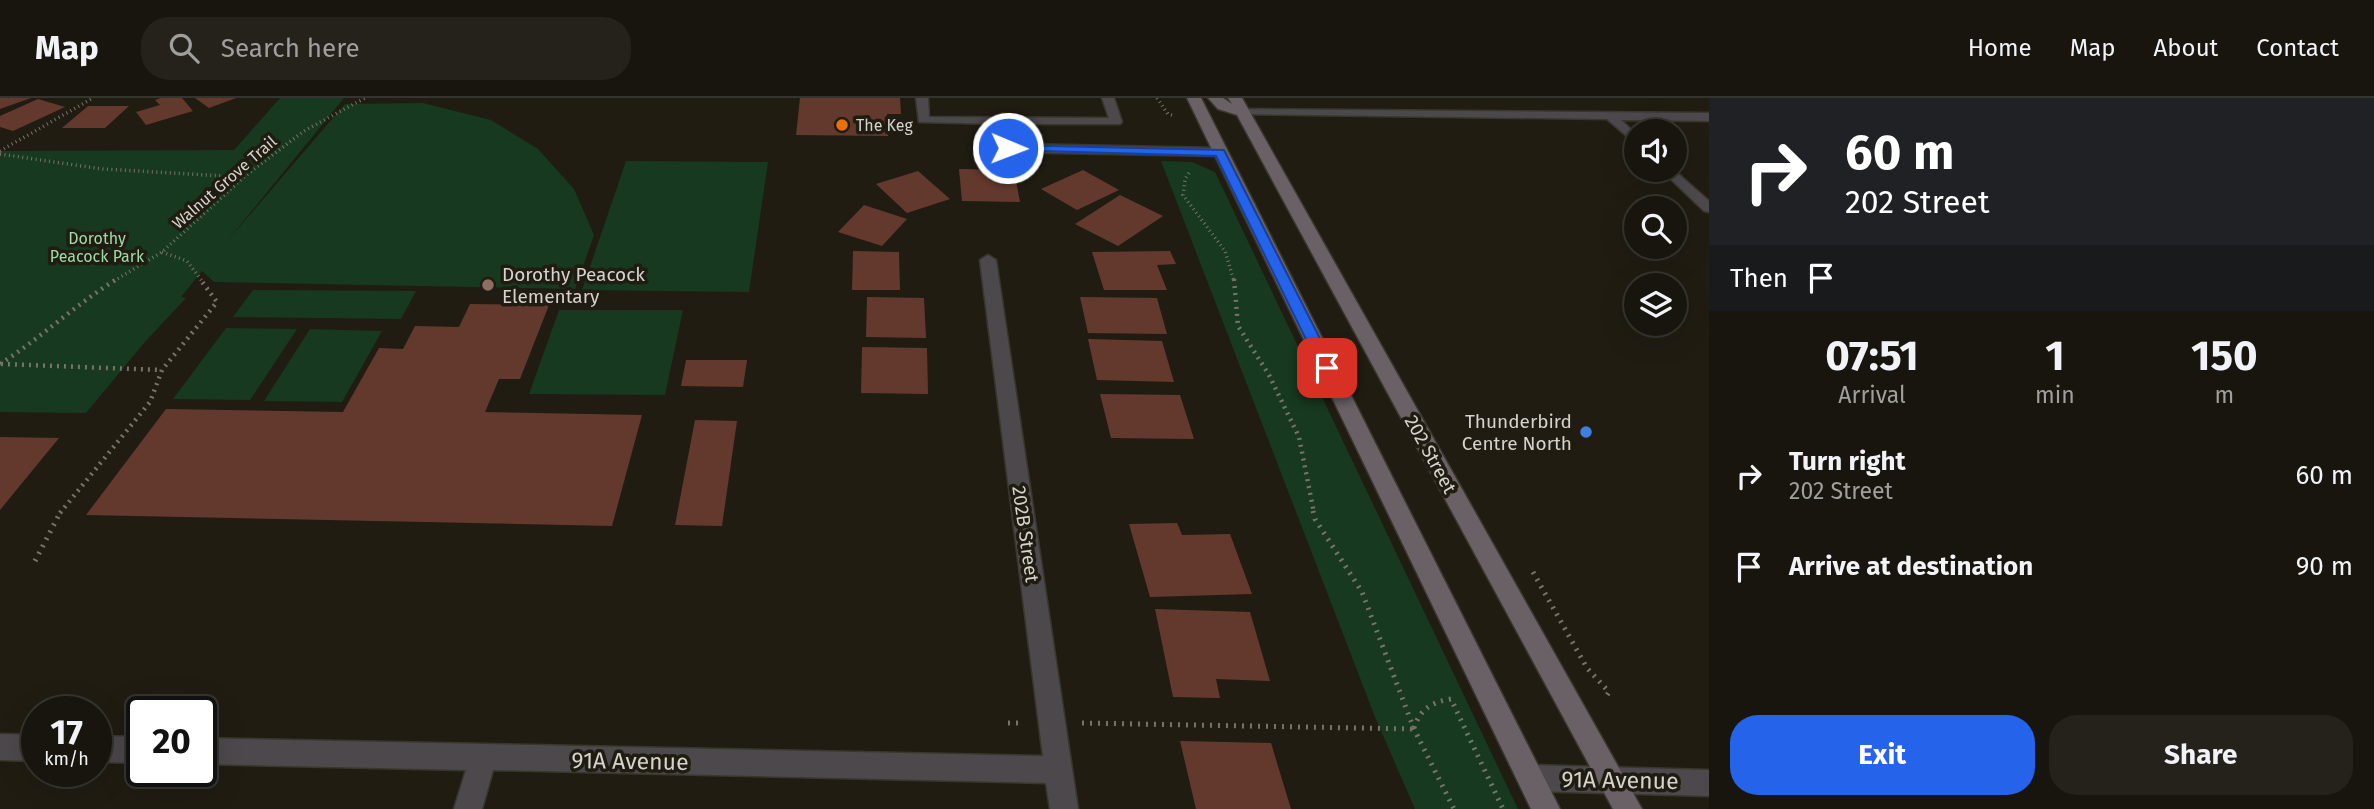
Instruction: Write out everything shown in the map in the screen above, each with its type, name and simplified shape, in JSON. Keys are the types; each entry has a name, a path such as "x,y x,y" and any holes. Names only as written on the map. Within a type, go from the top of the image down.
{"main road":[{"path":"1194,98 1546,809"},
{"path":"1215,98 1223,106 1239,105"},
{"name":"202 Street","path":"1239,105 1628,809"}],"street":[{"name":"202B Street","path":"988,260 1064,809"},
{"path":"0,747 21,748"},
{"name":"91A Avenue","path":"217,751 1059,770"},
{"path":"468,809 483,757"},
{"name":"91A Avenue","path":"1531,778 1709,783"}],"lane":[{"path":"922,98 923,120 1116,122 1108,98"},
{"path":"1239,105 1709,117"},
{"path":"1609,115 1624,129"},
{"path":"1003,121 1008,148 1220,152"},
{"path":"1680,182 1709,208"}],"path":[{"path":"0,153 93,98"},
{"name":"Walnut Grove Trail","path":"0,364 32,344 99,290 162,252 244,177 303,131 365,98"},
{"path":"1157,98 1168,114 1179,116"},
{"path":"0,153 102,169 244,177"},
{"path":"1194,169 1185,179 1183,195 1225,251 1234,280 1238,326 1269,375 1300,437 1304,472 1315,519 1353,575 1371,610 1414,729 1454,809"},
{"path":"35,561 60,513 150,402 162,370 218,302 187,261 162,252"},
{"path":"0,364 162,370"},
{"path":"1414,729 1417,715 1432,702 1451,699 1503,809"},
{"path":"1102,723 1414,729"}],"green space":[{"name":"Dorothy Peacock Park","path":"280,98 344,98 228,240 345,104 423,103 491,120 538,149 574,189 594,235 575,289 214,282 202,271 181,297 186,298 144,343 86,413 0,412 0,151 234,150"},
{"path":"626,161 768,162 749,292 582,290"},
{"path":"1161,161 1192,162 1215,172 1518,809 1415,809 1375,717"},
{"path":"253,290 416,291 401,319 233,317"},
{"path":"559,310 683,310 665,395 529,394"},
{"path":"226,328 297,329 250,400 173,399"},
{"path":"310,329 382,331 342,402 264,401"}],"building":[{"path":"0,98 31,98 0,109"},
{"path":"182,98 193,111 146,125 136,112 160,105 155,100"},
{"path":"195,98 236,98 209,108"},
{"name":"The Keg","path":"800,98 900,98 901,114 887,114 888,136 796,135"},
{"path":"38,99 65,107 13,131 0,127 0,116"},
{"path":"88,106 129,106 105,128 62,128"},
{"path":"959,169 1014,170 1020,202 962,201"},
{"path":"1083,170 1119,190 1077,210 1041,189"},
{"path":"918,171 950,199 907,213 876,184"},
{"path":"1120,195 1163,216 1118,246 1075,224"},
{"path":"864,205 907,219 882,246 838,232"},
{"path":"853,251 899,252 900,290 852,290"},
{"path":"1170,251 1176,264 1157,265 1167,290 1104,290 1092,252"},
{"path":"867,297 924,298 926,338 866,337"},
{"path":"1080,297 1157,298 1167,334 1088,333"},
{"path":"470,304 549,305 520,379 499,379 485,412 642,415 612,526 86,515 166,409 343,412 379,348 403,349 415,326 459,327"},
{"path":"1088,339 1162,341 1174,382 1097,380"},
{"path":"862,347 927,348 928,394 861,393"},
{"path":"686,360 747,360 743,387 681,386"},
{"path":"1100,394 1180,395 1194,439 1111,438"},
{"path":"695,420 737,421 722,526 675,525"},
{"path":"0,437 59,438 0,510"},
{"path":"1177,523 1182,535 1230,534 1252,594 1150,597 1129,524"},
{"path":"1155,609 1250,612 1270,681 1216,679 1220,698 1173,697"},
{"path":"1180,741 1271,743 1291,809 1196,809"}],"place":[{"name":"The Keg","path":"842,125"},
{"name":"Dorothy Peacock Elementary","path":"488,285"},
{"name":"Thunderbird Centre North","path":"1586,432"}],"route":[{"path":"1008,148 1220,152 1327,368"}]}
